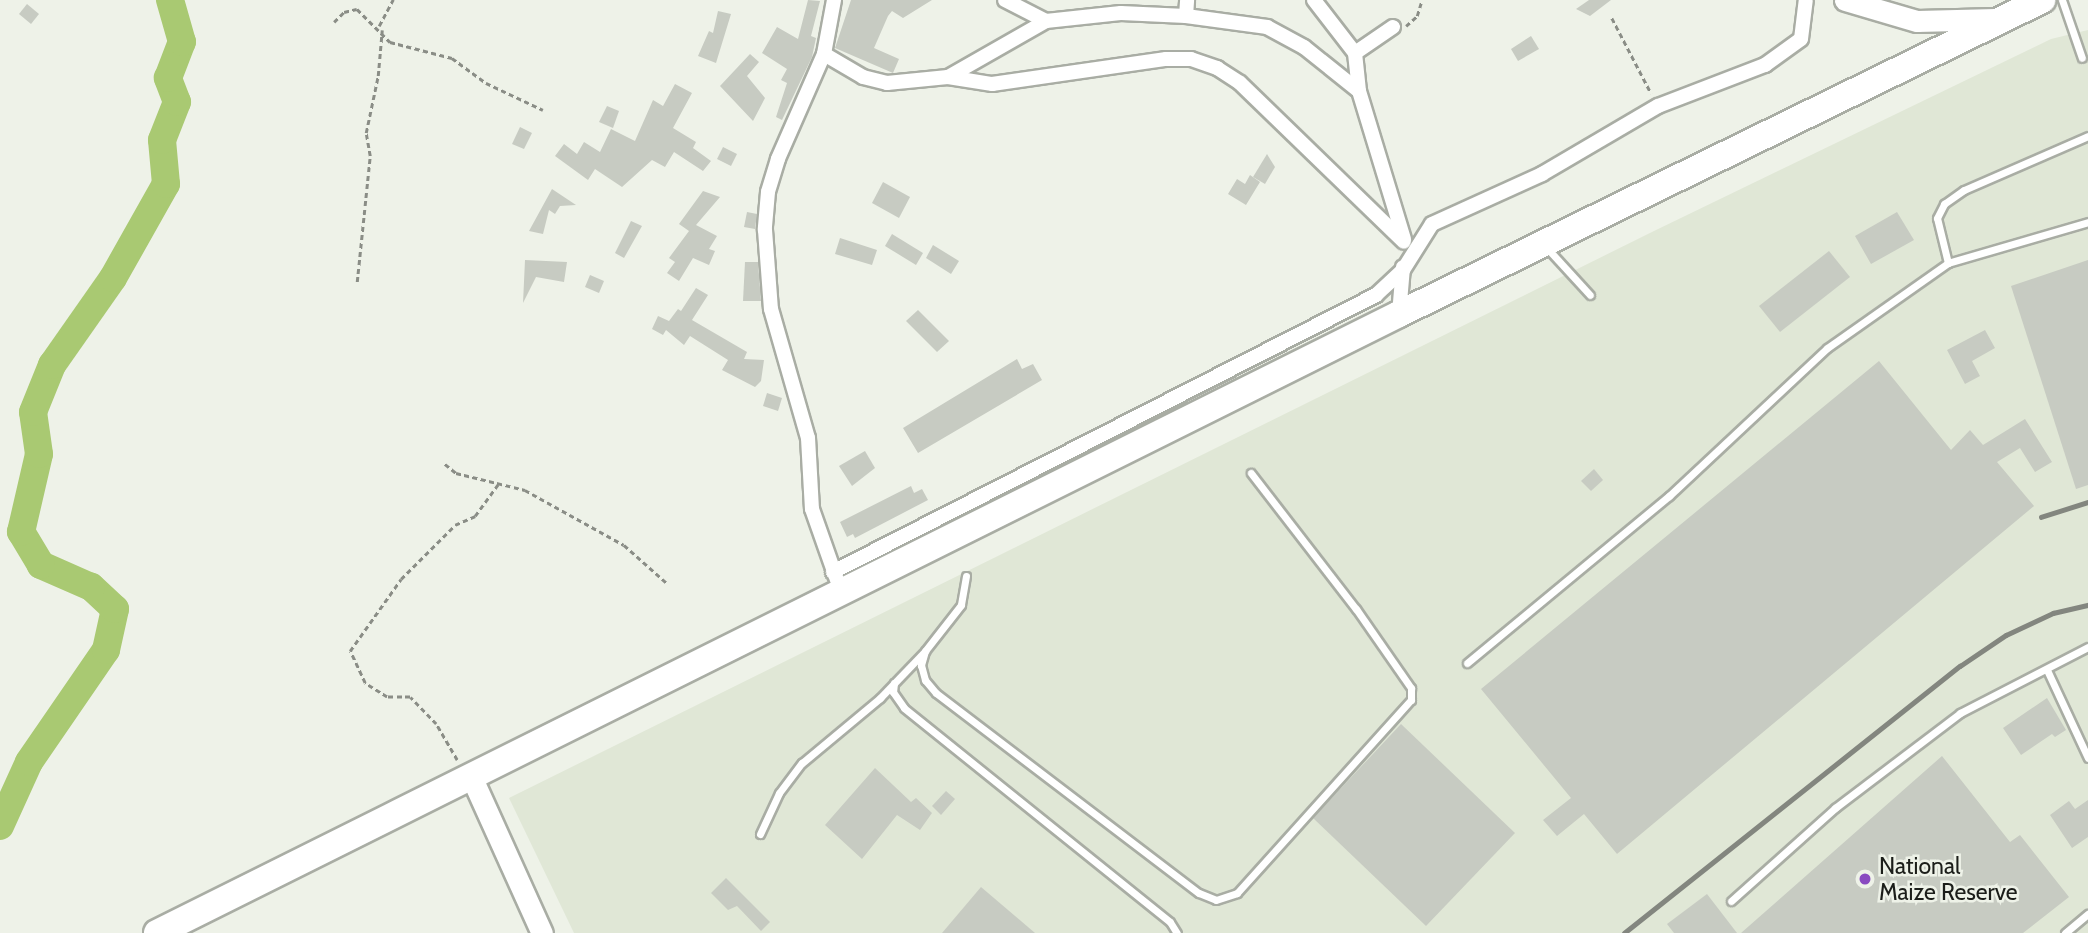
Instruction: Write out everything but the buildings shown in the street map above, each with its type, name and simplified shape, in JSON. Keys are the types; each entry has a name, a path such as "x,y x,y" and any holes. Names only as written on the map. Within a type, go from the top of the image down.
{"highway":[{"path":"157,933 471,776 838,582 1399,314 1996,19 2042,0"}],"street":[{"path":"834,0 824,54 778,159 768,192 765,242 771,309 808,438 812,509 838,582 1376,295 1403,270 1432,224 1542,174 1658,106 1765,65 1801,39 1806,0"},
{"path":"1005,0 1046,21"},
{"path":"1186,16 1187,0"},
{"path":"1844,0 1917,21 1996,19"},
{"path":"1317,1 1355,53 1359,91 1404,242 1399,314"},
{"path":"948,77 1046,21 1121,13 1186,16 1266,27 1304,47 1359,91"},
{"path":"1355,53 1393,27"},
{"path":"824,54 863,77 887,83 948,77 992,84 1166,59 1191,59 1217,68 1240,83 1404,242"},
{"path":"471,776 542,933"}],"lane":[{"path":"2062,0 2082,58"},
{"path":"1948,263 1937,218 1944,204 1964,190 2088,136"},
{"path":"1467,663 1669,496 1827,348 1948,263 2088,222"},
{"path":"1542,243 1590,295"},
{"path":"925,651 921,665 925,680 936,692 1034,771 1199,893 1216,900 1237,893 1411,700 1411,688 1364,620 1251,473"},
{"path":"760,834 779,793 802,763 894,683 953,619 966,576"},
{"path":"1731,901 1835,808 1960,713 2088,647"},
{"path":"2047,670 2088,758"},
{"path":"894,683 893,692 904,708 1170,922 1177,933"},
{"path":"2065,933 2088,914"}],"path":[{"path":"357,282 370,156 366,133 380,28 393,0"},
{"path":"1393,27 1407,25 1417,16 1422,0"},
{"path":"334,22 352,8 380,28 390,42 452,58 486,83 543,110"},
{"path":"1612,18 1658,106"},
{"path":"445,464 456,472 525,490 624,545 668,584"},
{"path":"471,776 450,752 436,724 410,697 387,697 365,683 350,651 401,579 455,525 475,516 498,484"}],"shaded area":[{"path":"2088,30 2088,933 574,933 509,798 1654,231 2051,39"}],"waterway":[{"path":"0,826 29,762 106,650 115,609 91,587 41,565 21,532 39,454 33,412 52,365 113,278 166,184 162,140 177,102 168,78 182,42 170,0"}],"railway":[{"path":"2041,517 2088,502"},
{"path":"1624,933 1960,666 2006,635 2053,613 2088,605"}],"place":[{"name":"National Maize Reserve","path":"1865,879"}]}
